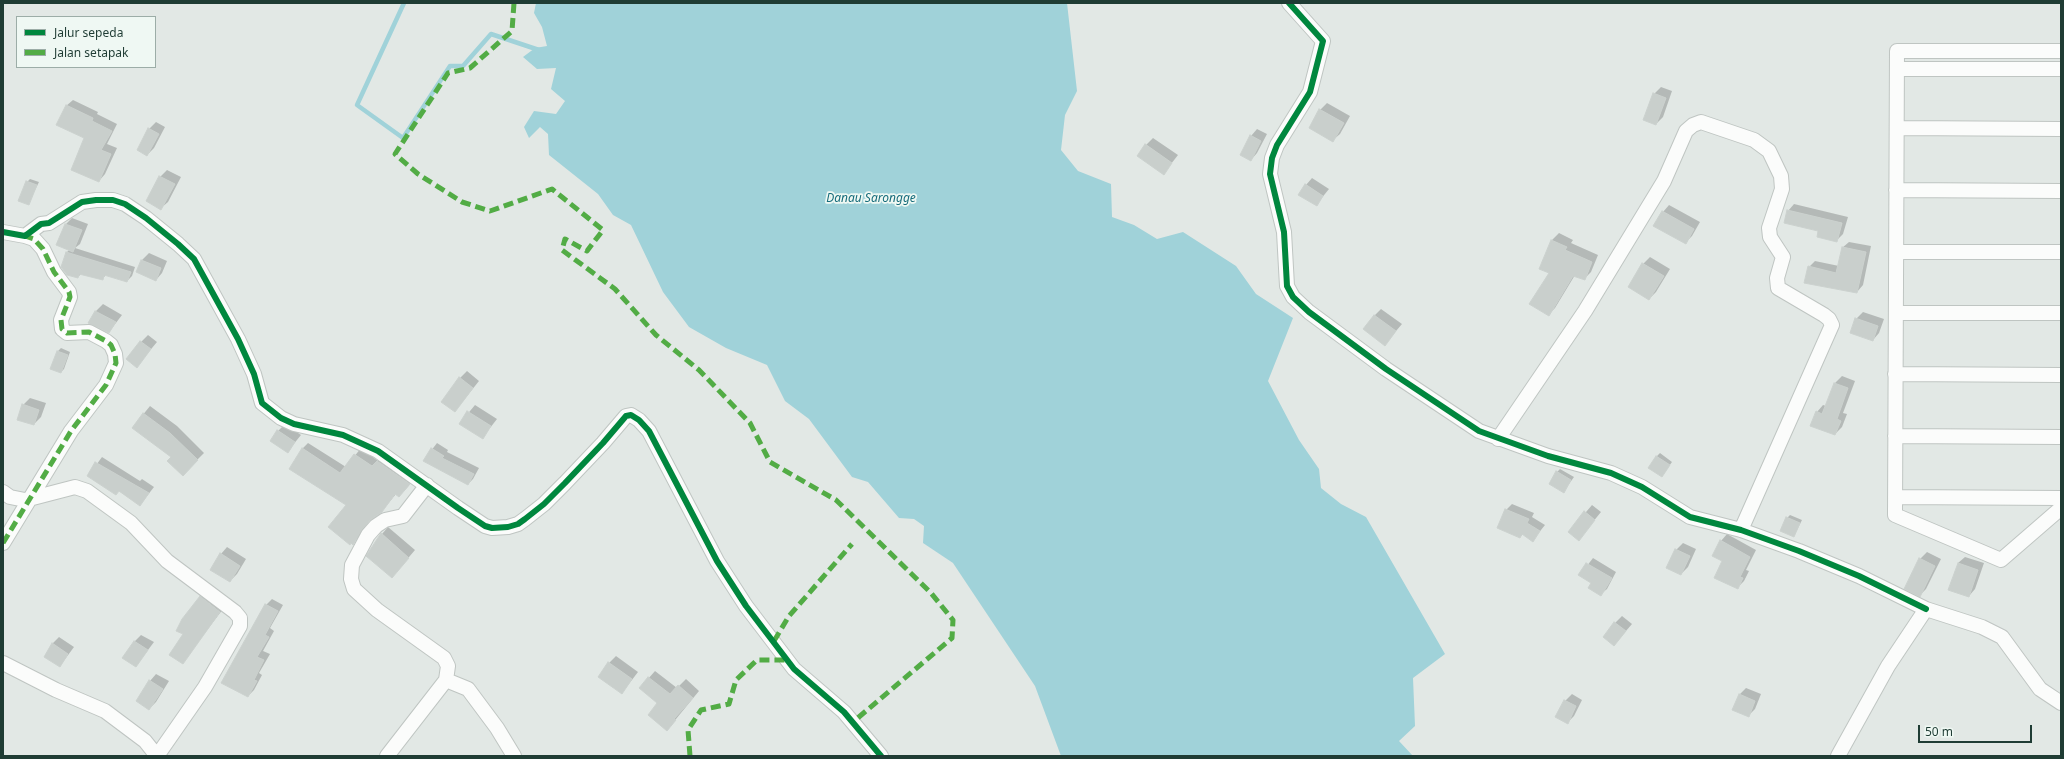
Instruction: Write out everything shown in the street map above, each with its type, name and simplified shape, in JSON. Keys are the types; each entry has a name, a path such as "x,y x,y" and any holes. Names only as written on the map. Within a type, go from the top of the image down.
{"street":[{"path":"1289,3 1323,41 1310,92 1277,145 1272,158 1270,174 1284,232 1287,286 1293,297 1309,312 1386,369 1479,431 1548,456 1611,473 1642,487 1690,517 1741,530 1827,562 1926,608 1982,627 2002,637 2040,689 2061,703"},
{"path":"2061,51 1897,51 1895,515 2001,560 2061,508"},
{"path":"1897,69 2061,69"},
{"path":"1498,439 1585,310 1664,181 1686,131 1693,125 1701,122 1754,140 1769,151 1781,176 1782,189 1769,228 1770,238 1783,257 1777,278 1778,288 1830,319 1832,325 1741,530"},
{"path":"1897,128 2061,129"},
{"path":"1896,190 2061,191"},
{"path":"25,236 41,224 49,223 82,202 113,200 125,204 146,218 194,259 238,339 254,374 262,403 281,418 294,424 343,435 365,444 410,472 426,485 485,526 500,528 518,524 544,504 603,443 626,416 631,415 635,417 649,431 717,561 746,606 794,669 844,712 881,756"},
{"path":"3,232 34,239 43,249 54,272 69,292 70,297 61,320 62,329 67,333 83,332 98,336 111,345 115,354 116,363 101,392 71,432 3,543"},
{"path":"1896,252 2061,252"},
{"path":"1896,313 2061,314"},
{"path":"1895,374 2061,375"},
{"path":"1895,436 2061,437"},
{"path":"387,756 446,680 448,666 444,658 377,610 354,589 351,579 352,566 368,536 376,526 385,520 403,516 426,485"},
{"path":"3,492 10,496 30,499 74,487 87,491 131,523 167,561 235,612 240,618 240,626 205,687 157,756 145,741 105,711 56,690 3,663"},
{"path":"1895,497 2061,498"},
{"path":"1838,756 1888,666 1926,608"},
{"path":"446,680 468,689 498,728 514,756"}],"water":[{"name":"Danau Sarongge","path":"536,3 1067,3 1077,91 1065,115 1061,150 1078,171 1111,184 1112,217 1134,225 1157,239 1183,232 1236,266 1256,294 1293,318 1268,381 1299,440 1319,469 1321,488 1341,504 1366,517 1445,654 1413,678 1415,726 1399,741 1413,756 1061,756 1035,686 953,563 923,543 924,526 914,519 899,518 868,482 852,477 809,419 785,401 767,365 726,348 689,327 663,292 631,225 613,215 598,194 549,155 548,134 540,127 529,138 524,127 534,111 556,114 565,101 551,89 556,68 537,69 523,57 535,48 547,46 542,27 534,13"}],"building":[{"path":"1653,93 1666,98 1656,125 1643,120"},
{"path":"66,105 93,118 92,121 112,131 101,150 111,154 99,182 71,170 84,138 56,125"},
{"path":"1319,109 1344,123 1333,142 1309,128"},
{"path":"148,128 159,134 147,156 137,150"},
{"path":"1250,135 1261,141 1251,161 1240,155"},
{"path":"1145,144 1172,163 1164,175 1137,156"},
{"path":"159,176 175,184 161,210 146,201"},
{"path":"26,181 37,185 29,205 18,201"},
{"path":"1305,184 1323,196 1317,206 1298,195"},
{"path":"1787,210 1842,223 1837,242 1817,237 1818,231 1784,223"},
{"path":"1662,211 1694,229 1686,244 1653,226"},
{"path":"65,224 82,230 73,252 56,245"},
{"path":"1551,240 1567,247 1565,250 1592,262 1585,280 1573,276 1549,316 1529,304 1549,273 1539,269"},
{"path":"1842,247 1866,252 1857,293 1804,283 1808,266 1836,273"},
{"path":"66,252 131,272 127,282 104,275 103,280 79,274 78,278 67,275 61,267"},
{"path":"141,260 161,268 156,281 136,272"},
{"path":"1642,263 1664,276 1649,300 1628,287"},
{"path":"95,311 116,322 109,333 88,323"},
{"path":"1374,315 1396,331 1385,346 1363,329"},
{"path":"1855,318 1878,326 1873,341 1850,333"},
{"path":"140,341 151,349 137,368 126,359"},
{"path":"57,351 68,355 61,373 50,369"},
{"path":"459,377 473,388 455,412 441,402"},
{"path":"1834,383 1848,388 1837,419 1841,421 1835,435 1810,426 1816,411 1822,414"},
{"path":"22,404 39,410 34,425 17,420"},
{"path":"467,411 491,426 483,439 459,424"},
{"path":"143,413 170,433 198,460 183,476 167,461 171,457 132,428"},
{"path":"277,430 295,442 288,453 270,441"},
{"path":"302,448 340,473 354,454 372,466 377,461 410,484 399,497 395,494 382,512 370,520 361,531 353,545 351,543 350,545 328,527 346,505 289,469"},
{"path":"431,448 444,456 442,458 474,474 468,485 423,461"},
{"path":"1656,456 1670,465 1662,477 1648,468"},
{"path":"95,462 149,493 140,506 119,491 116,495 87,476"},
{"path":"1556,471 1571,480 1564,493 1549,484"},
{"path":"1505,509 1529,519 1527,523 1540,531 1533,542 1522,534 1520,538 1497,528"},
{"path":"1584,511 1595,520 1579,541 1568,532"},
{"path":"1786,517 1800,523 1794,537 1780,531"},
{"path":"381,533 409,558 392,578 366,556"},
{"path":"1720,540 1750,557 1740,577 1743,578 1738,589 1714,578 1722,561 1712,556"},
{"path":"1675,549 1690,556 1681,575 1666,568"},
{"path":"220,553 240,566 230,582 210,570"},
{"path":"1919,558 1935,566 1920,597 1904,589"},
{"path":"1586,563 1612,578 1601,596 1588,588 1591,583 1578,575"},
{"path":"1958,563 1978,570 1969,597 1948,590"},
{"path":"200,596 220,612 183,664 169,655 183,634 176,631 182,619"},
{"path":"265,604 278,611 265,635 269,637 257,657 264,660 254,680 257,681 248,697 221,683"},
{"path":"1614,622 1626,631 1614,646 1603,637"},
{"path":"134,641 148,650 136,667 122,658"},
{"path":"52,643 68,654 60,667 44,657"},
{"path":"608,662 632,679 622,694 598,677"},
{"path":"648,677 670,694 678,685 693,698 674,719 676,720 667,731 648,715 657,703 639,688"},
{"path":"149,680 163,689 149,710 136,701"},
{"path":"1739,694 1755,701 1749,717 1732,710"},
{"path":"1564,700 1576,706 1568,724 1555,717"}],"waterway":[{"path":"404,3 357,105 403,138 450,66 463,66 491,34 539,50"}],"marked path":[{"path":"514,3 512,31 470,68 448,73 395,154 418,174 462,202 490,211 552,189 603,230 587,251 565,239 562,250 615,289 656,335 699,370 750,423 770,462 836,500 931,593 953,620 952,638 853,722"},
{"path":"3,543 71,431 106,385 116,363 115,354 111,345 106,341 89,332 67,333 62,329 61,320 70,297 69,292 54,272 43,249 34,239 25,236"},
{"path":"774,641 789,616 852,544"},
{"path":"690,756 688,730 701,710 729,704 736,680 757,660 788,660"}],"cycle path":[{"path":"1289,3 1323,41 1310,92 1277,145 1272,158 1270,174 1284,232 1287,286 1293,297 1309,312 1386,369 1479,431 1548,456 1611,473 1642,487 1690,517 1741,530 1799,551 1859,576 1926,609"},
{"path":"3,232 25,236 41,224 49,223 82,202 113,200 125,204 146,218 194,259 238,339 254,374 262,403 281,418 294,424 343,435 378,451 485,526 492,528 508,527 518,524 525,519 544,504 565,483 626,416 631,415 639,420 649,431 717,561 746,606 794,669 844,712 881,756"}]}
